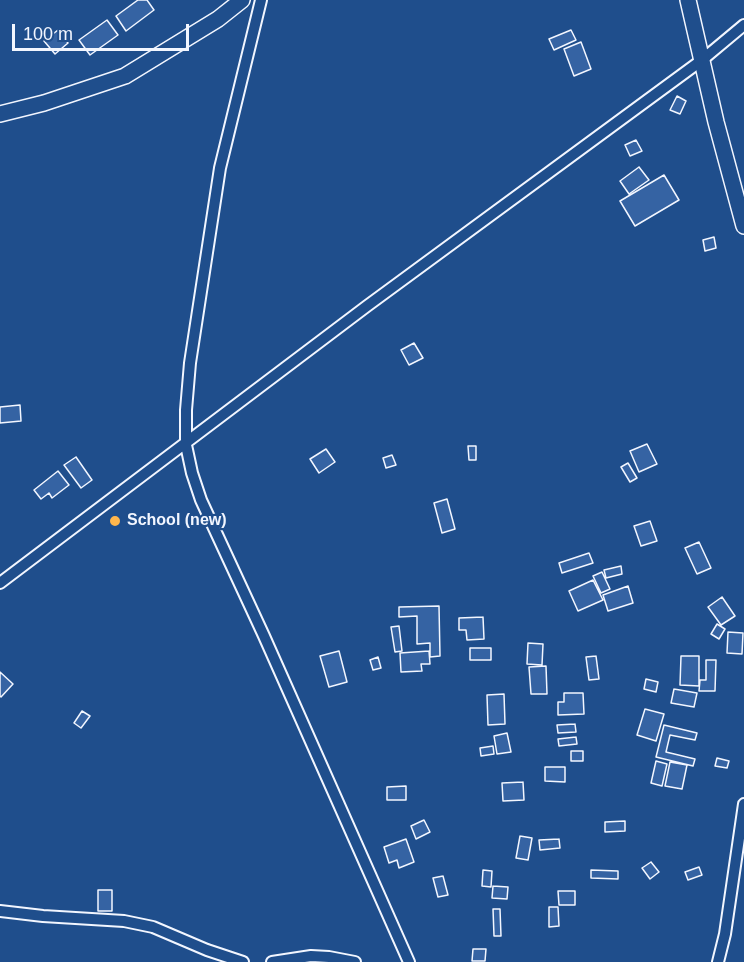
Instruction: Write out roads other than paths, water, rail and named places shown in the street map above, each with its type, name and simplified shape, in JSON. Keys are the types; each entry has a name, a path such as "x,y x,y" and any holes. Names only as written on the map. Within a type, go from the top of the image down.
{"main road":[{"path":"0,114 53,100 125,76 218,18 242,0"},
{"path":"688,0 719,134 744,226"}],"street":[{"path":"261,0 220,168 190,363 186,445 201,500 409,962"},
{"path":"0,584 367,306 702,60 744,25"},
{"path":"718,962 725,934 744,804"},
{"path":"0,911 124,921 153,927 207,950 243,962"},
{"path":"272,962 312,956 355,962"}],"place":[{"name":"School (new)","path":"115,521"}]}
